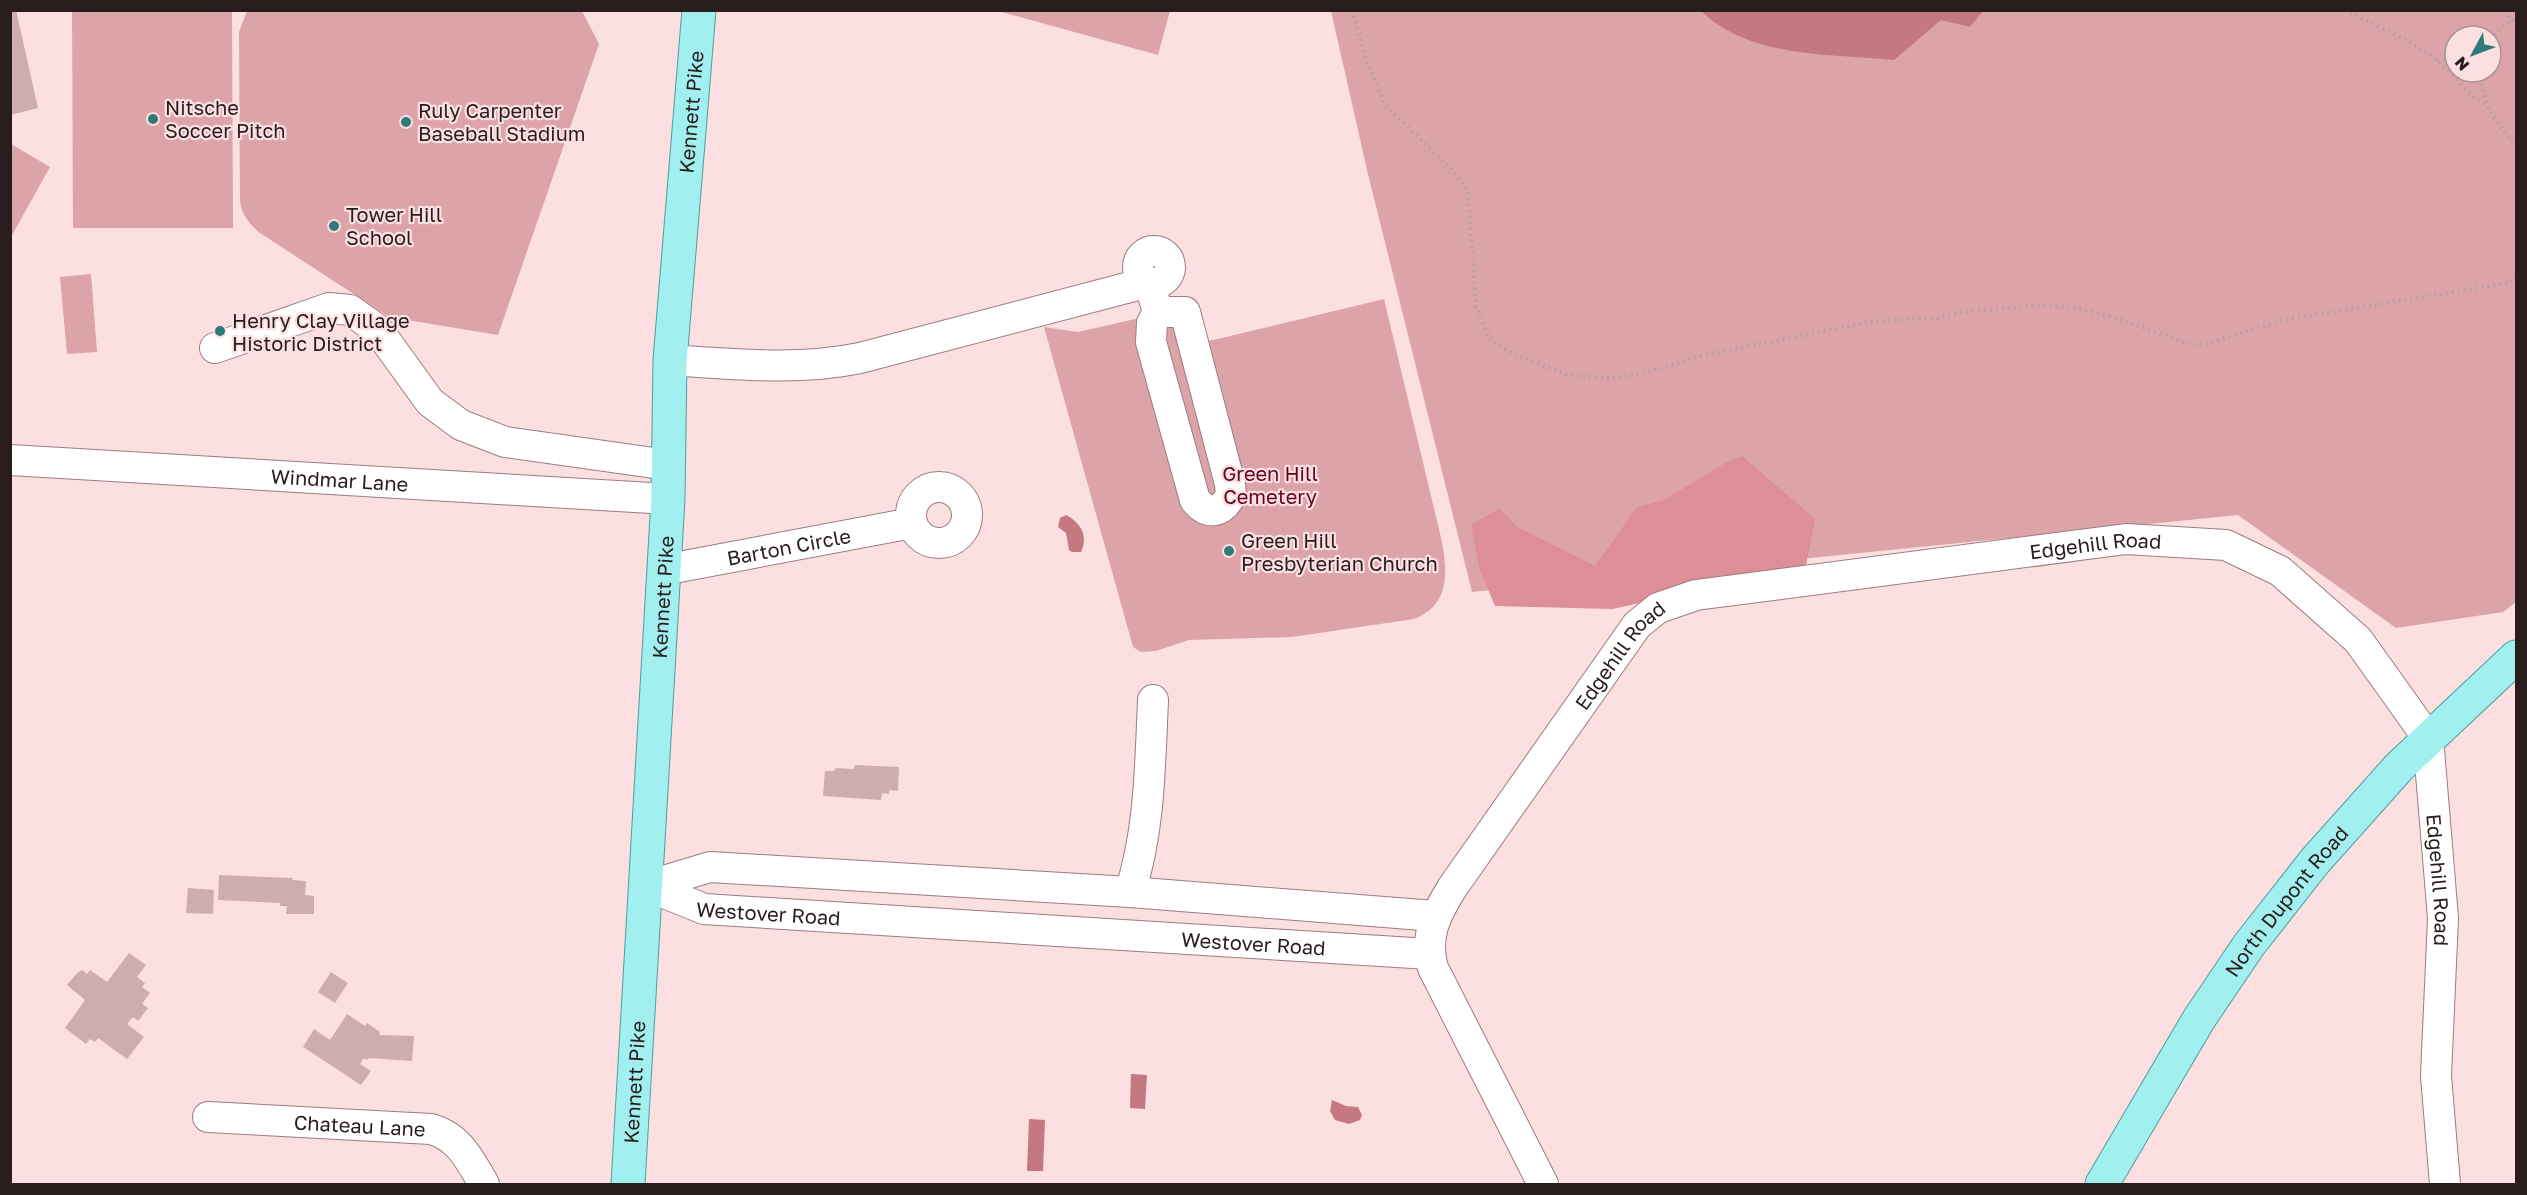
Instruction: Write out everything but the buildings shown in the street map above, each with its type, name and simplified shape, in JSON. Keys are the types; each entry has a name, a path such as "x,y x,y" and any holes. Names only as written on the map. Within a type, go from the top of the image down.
{"main road":[{"name":"Kennett Pike","path":"628,1185 668,500 670,360 699,10"},
{"name":"North Dupont Road","path":"2102,1185 2174,1060 2249,945 2315,861 2399,767 2517,657"}],"street":[{"path":"670,360 792,367 828,364 860,358 1149,282 1158,312 1152,323 1151,342 1196,500 1201,507 1209,511 1221,508 1232,495 1230,484 1185,312 1158,312"},
{"path":"215,348 329,308 350,310 378,330 430,402 461,425 505,442 668,465"},
{"name":"Windmar Lane","path":"10,460 668,500"},
{"name":"Barton Circle","path":"663,570 912,523"},
{"name":"Edgehill Road","path":"1429,954 1435,916 1452,888 1637,625 1658,608 1696,595 2126,539 2226,545 2280,571 2358,640 2428,738 2443,918 2436,1076 2445,1185"},
{"path":"1130,892 1139,863 1149,798 1153,700"},
{"name":"Westover Road","path":"647,886 710,867 1130,892 1435,916"},
{"name":"Westover Road","path":"647,886 704,909 1429,954"},
{"path":"1429,954 1433,968 1543,1185"},
{"name":"Chateau Lane","path":"208,1117 431,1129 444,1133 465,1151 484,1185"}],"path":[{"path":"1352,10 1365,56 1385,105 1451,168 1467,190 1476,307 1491,341 1514,354 1567,375 1624,377 1656,370 1705,354 1874,321 1937,318 1964,312 2028,306 2071,307 2110,316 2192,345 2208,343 2288,319 2508,283 2517,275"},
{"path":"2344,10 2425,52 2462,83 2474,98 2487,106"},
{"path":"2507,10 2511,21"},
{"path":"2503,25 2517,18"},
{"path":"2436,60 2443,60"},
{"path":"2481,84 2487,106 2517,145"}],"green space":[{"name":"Nitsche Soccer Pitch","path":"72,11 232,11 233,228 73,228"},
{"name":"Ruly Carpenter Baseball Stadium","path":"247,11 582,11 599,44 498,335 389,317 260,233 249,222 242,210 240,200 239,32"},
{"path":"998,11 1170,11 1158,55"},
{"path":"1331,11 2516,11 2516,602 2503,612 2396,628 2238,515 1472,592 1367,170"},
{"path":"11,144 50,167 11,237"},
{"path":"91,274 97,352 67,354 60,277"},
{"name":"Green Hill Cemetery","path":"1384,299 1442,542 1445,577 1440,597 1434,606 1414,619 1292,637 1189,640 1156,651 1141,652 1133,647 1044,327 1078,332 1144,317 1165,321 1205,342"}],"shaded area":[{"path":"1701,11 1983,11 1970,27 1941,20 1894,60 1817,54 1766,46 1743,38 1721,26"},
{"path":"1742,456 1815,519 1805,570 1727,583 1613,609 1495,606 1480,570 1471,525 1500,508 1517,527 1595,566 1637,507 1664,500 1725,463"},
{"path":"1066,515 1082,530 1084,540 1081,552 1069,550 1066,533 1058,527 1060,518"},
{"path":"1131,1074 1147,1075 1145,1109 1130,1108"},
{"path":"1332,1100 1346,1106 1358,1107 1362,1115 1360,1120 1349,1124 1335,1120 1330,1111"},
{"path":"1029,1119 1045,1120 1043,1171 1027,1171"}],"place":[{"name":"Nitsche Soccer Pitch","path":"153,119"},
{"name":"Ruly Carpenter Baseball Stadium","path":"406,122"},
{"name":"Tower Hill School","path":"334,226"},
{"name":"Henry Clay Village Historic District","path":"220,331"},
{"name":"Green Hill Presbyterian Church","path":"1229,551"}]}
